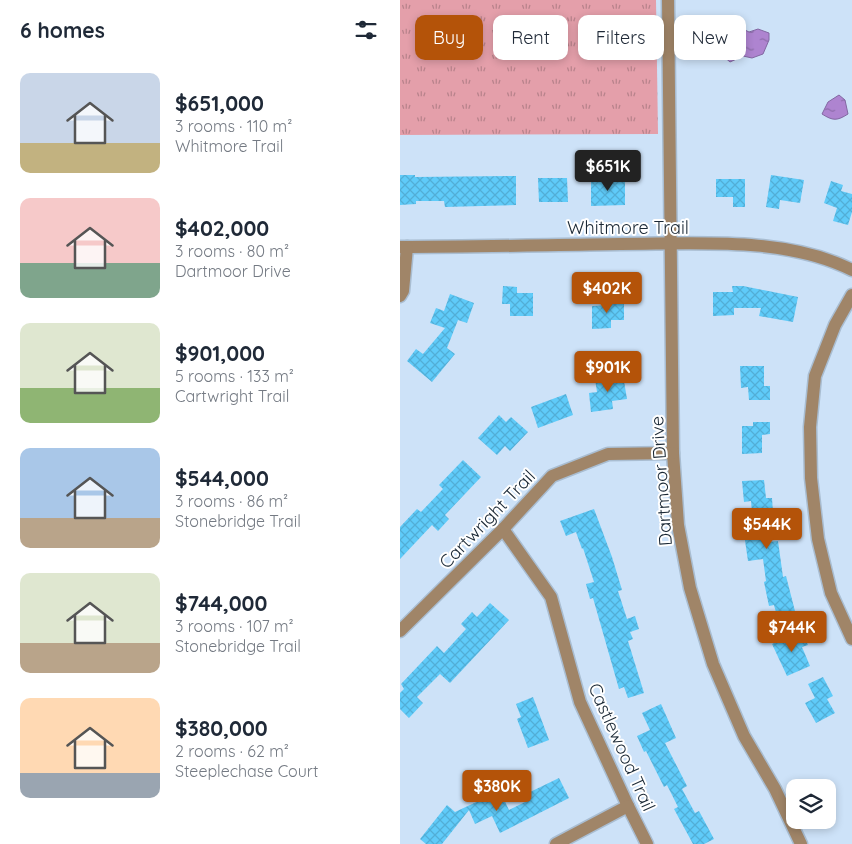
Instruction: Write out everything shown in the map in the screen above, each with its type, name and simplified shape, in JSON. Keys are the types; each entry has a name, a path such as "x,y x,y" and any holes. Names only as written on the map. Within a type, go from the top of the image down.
{"street":[{"name":"Dartmoor Drive","path":"668,0 673,453 678,525 690,588 713,664 744,736 775,789 801,844"},
{"name":"Whitmore Trail","path":"404,247 672,244 763,245 809,254 837,262 852,270"},
{"path":"400,296 403,291 404,247"},
{"path":"852,295 835,325 815,376 810,427 811,478 818,539 831,593 852,639"},
{"name":"Cartwright Trail","path":"400,631 503,529 552,476 608,454 673,453"},
{"name":"Castlewood Trail","path":"503,529 551,597 580,702 628,806 648,844"},
{"path":"556,844 628,806"}],"green space":[{"path":"400,0 656,0 656,15 578,15 578,60 657,60 658,134 400,135"}],"water":[{"path":"758,29 769,33 769,40 763,54 752,58 746,57 746,30 749,32"},
{"path":"839,95 845,100 848,114 835,119 822,114 828,102"}],"building":[{"path":"400,175 415,175 415,177 516,176 516,205 445,207 444,201 416,201 416,204 400,205"},
{"path":"771,175 804,180 800,203 780,200 779,209 766,207"},
{"path":"591,177 625,178 625,205 591,206"},
{"path":"538,178 567,178 568,202 539,202"},
{"path":"716,179 745,179 745,207 733,207 733,197 716,197"},
{"path":"831,181 843,185 841,191 852,194 852,212 848,225 833,221 837,208 824,203"},
{"path":"503,286 517,287 517,293 533,293 533,316 510,316 510,304 502,304"},
{"path":"732,286 743,286 798,297 793,322 759,316 761,308 734,308 734,315 713,316 713,292 733,292"},
{"path":"450,294 474,303 467,323 458,320 447,348 455,354 432,382 407,361 416,349 423,354 445,328 430,323 436,308 444,311"},
{"path":"610,300 624,300 624,320 611,320 611,328 592,329 592,306 610,305"},
{"path":"740,366 764,366 764,386 770,386 770,400 749,400 748,387 741,388"},
{"path":"623,375 627,399 612,401 613,409 591,412 589,393 597,392 595,379"},
{"path":"566,394 573,415 538,428 531,407"},
{"path":"499,415 506,422 511,417 528,432 510,451 505,446 497,455 478,438"},
{"path":"753,422 770,422 770,434 762,435 762,453 742,454 742,426 753,426"},
{"path":"463,460 481,477 445,515 449,519 438,531 432,525 400,559 400,527 417,509 421,512 443,489 439,485"},
{"path":"764,480 766,498 772,498 773,513 764,514 768,542 778,541 783,577 786,576 796,615 778,620 774,605 769,606 764,582 766,581 763,559 748,561 743,527 753,526 751,501 744,502 742,481"},
{"path":"594,509 622,590 618,591 627,619 635,616 639,629 630,632 633,639 628,641 644,693 628,698 624,687 619,689 593,598 590,599 586,584 594,582 583,548 576,532 566,536 560,521"},
{"path":"490,603 509,620 450,683 440,674 417,697 423,703 409,718 400,709 400,693 404,689 401,684 437,646 444,653 466,629 461,624 472,612 477,617"},
{"path":"802,631 808,645 802,647 810,666 787,676 772,644"},
{"path":"823,677 833,696 827,699 835,713 816,723 805,703 815,698 808,684"},
{"path":"533,697 549,740 528,748 517,719 521,717 516,704"},
{"path":"661,704 676,738 665,743 687,786 682,789 695,813 699,811 714,839 704,844 693,844 674,809 678,807 667,785 664,787 637,736 650,730 642,713"},
{"path":"559,778 569,798 500,833 492,816 475,824 469,810 442,844 426,844 420,839 447,805 455,812 500,791 509,810 531,799 528,793"}]}
